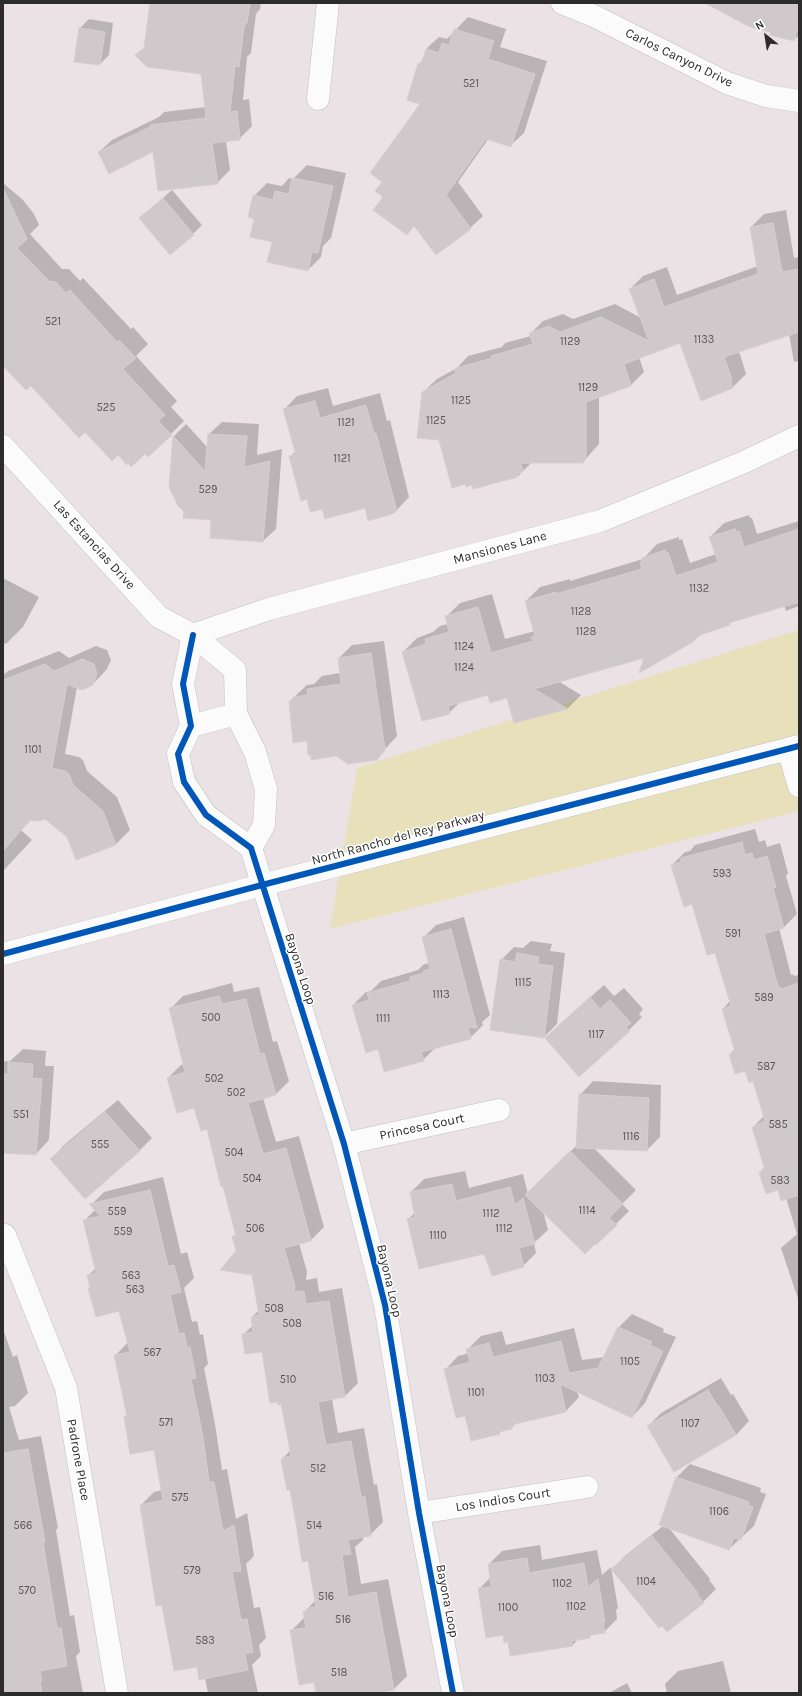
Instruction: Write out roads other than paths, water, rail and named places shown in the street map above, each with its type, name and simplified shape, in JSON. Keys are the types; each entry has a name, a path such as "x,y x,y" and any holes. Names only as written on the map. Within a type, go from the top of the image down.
{"street":[{"path":"318,99 328,3"},
{"name":"Carlos Canyon Drive","path":"562,3 594,16 727,83 766,96 799,101"},
{"name":"Mansiones Lane","path":"193,635 269,609 600,521 742,463 799,436"},
{"name":"Las Estancias Drive","path":"3,446 159,617 193,635 234,670 236,714 255,752 266,788 264,826 251,848"},
{"path":"193,635 183,684 191,726 178,754 184,782 206,815 251,848 262,885"},
{"path":"191,726 236,714"},
{"path":"794,747 799,786"},
{"name":"North Rancho del Rey Parkway","path":"3,954 794,747"},
{"name":"Bayona Loop","path":"262,885 344,1144 385,1305 419,1512 453,1693"},
{"name":"Princesa Court","path":"344,1144 499,1110"},
{"name":"Padrone Place","path":"5,1235 66,1388 117,1693"},
{"name":"Los Indios Court","path":"419,1512 587,1487"}]}
